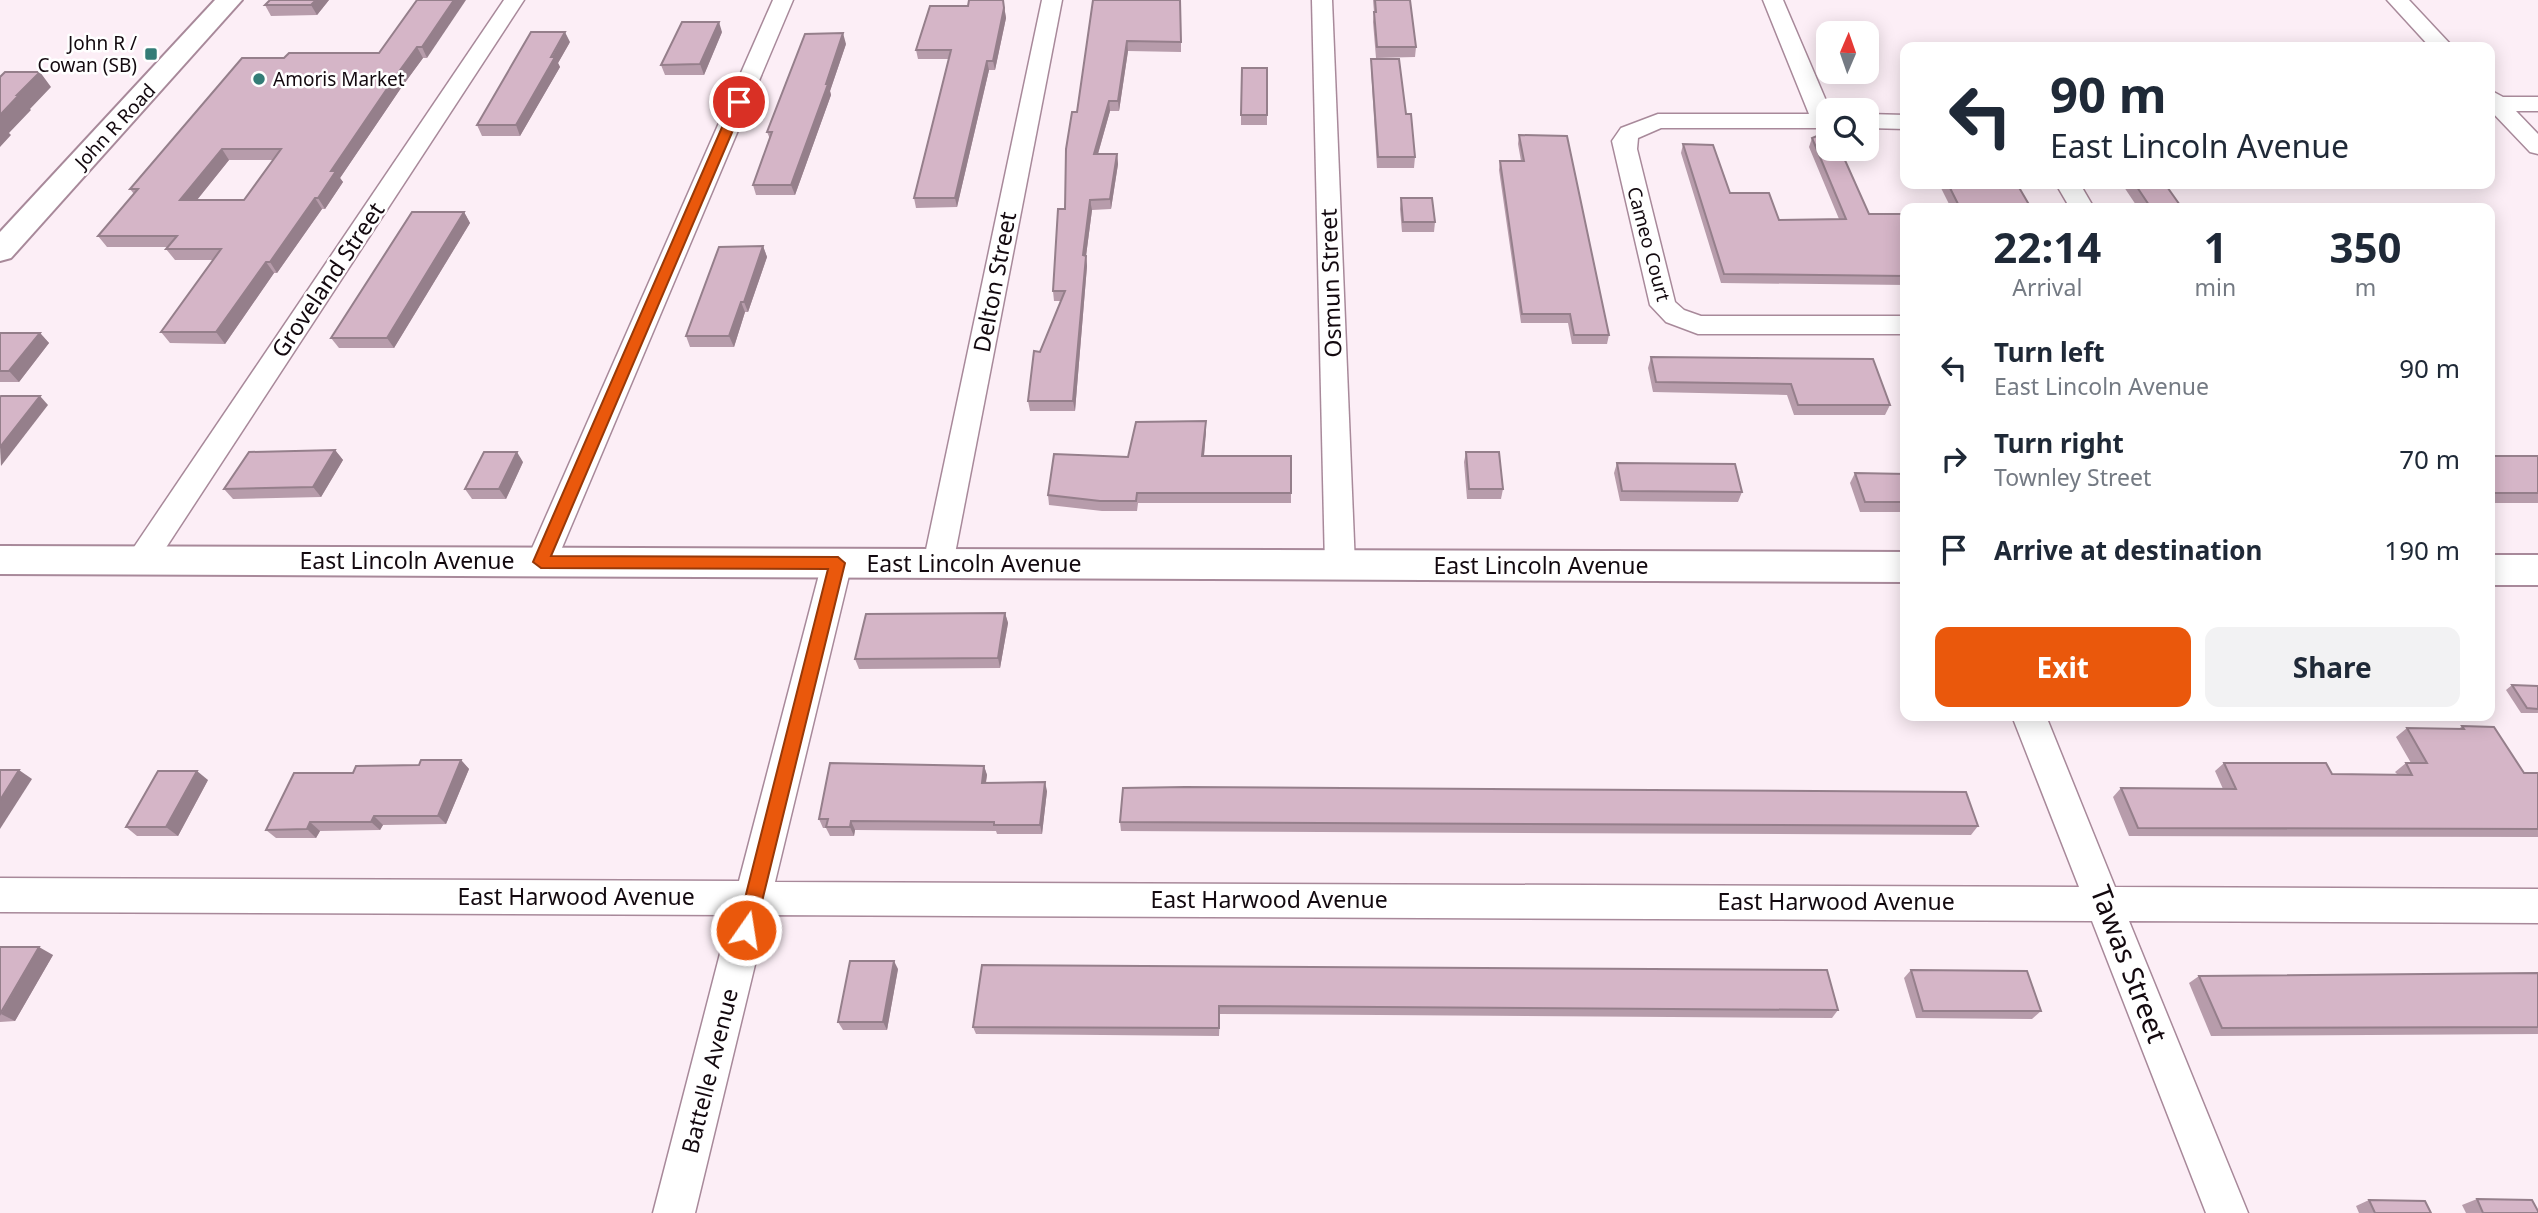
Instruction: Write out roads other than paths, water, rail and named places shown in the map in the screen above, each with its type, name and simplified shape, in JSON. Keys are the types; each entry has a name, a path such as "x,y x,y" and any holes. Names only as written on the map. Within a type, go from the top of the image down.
{"street":[{"name":"John R Road","path":"0,251 229,0"},
{"name":"Groveland Street","path":"141,561 514,0"},
{"path":"541,562 783,0"},
{"name":"Delton Street","path":"938,564 1052,0"},
{"name":"Osmun Street","path":"1322,0 1340,566"},
{"path":"1773,0 1816,98"},
{"path":"2397,0 2437,42"},
{"path":"2495,101 2538,104"},
{"path":"2495,102 2538,147"},
{"name":"Cameo Court","path":"1816,121 1658,121 1629,133 1624,141 1625,149 1663,305 1675,316 1698,324 1900,326"},
{"path":"1879,121 1900,121"},
{"name":"East Lincoln Avenue","path":"0,560 1900,567"},
{"name":"Battelle Avenue","path":"674,1213 838,563"},
{"path":"2495,570 2538,570"},
{"name":"Tawas Street","path":"2031,721 2227,1213"},
{"name":"East Harwood Avenue","path":"0,895 2538,906"}],"place":[{"name":"John R / Cowan (SB)","path":"151,54"},
{"name":"Amoris Market","path":"259,79"}]}
